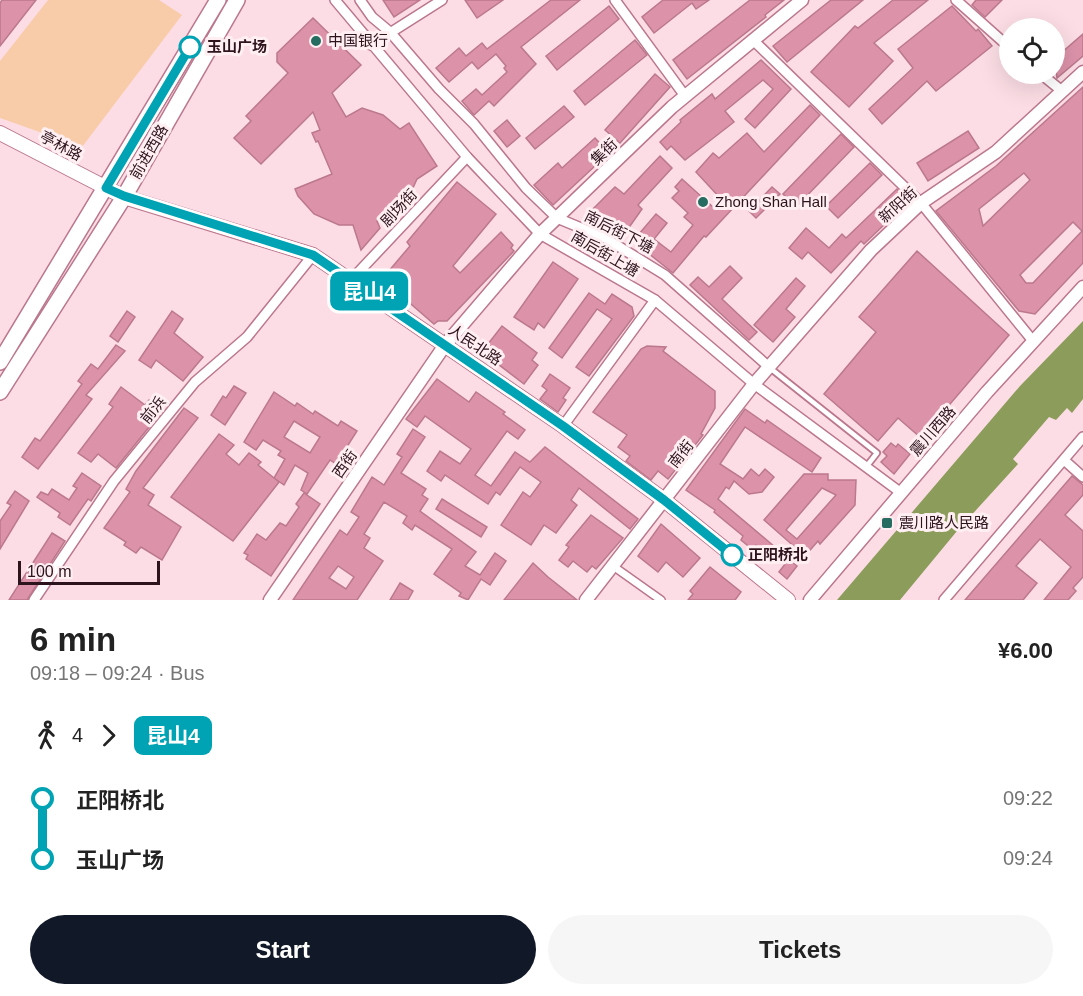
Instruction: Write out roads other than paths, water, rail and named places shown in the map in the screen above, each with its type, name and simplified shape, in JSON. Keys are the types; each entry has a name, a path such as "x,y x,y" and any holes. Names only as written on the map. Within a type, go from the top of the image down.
{"main road":[{"name":"前进西路","path":"0,362 218,0"},
{"name":"前进西路","path":"0,392 124,196 237,0"},
{"name":"亭林路","path":"0,133 106,188"},
{"name":"人民北路","path":"106,188 124,196 313,255 352,279 563,426 664,500 788,600"}],"street":[{"name":"南后街上塘","path":"335,0 467,157 540,234 655,300 754,384 900,492"},
{"name":"南后街下塘","path":"360,0 439,89 474,124 526,188 557,218 605,238 657,269 769,367"},
{"path":"371,45 442,0"},
{"path":"615,0 685,96"},
{"name":"集街","path":"445,345 540,234 685,96 802,0"},
{"path":"956,0 999,38"},
{"path":"753,40 921,203 1033,341"},
{"name":"新阳街","path":"754,384 871,250 921,203 996,152 1083,72"},
{"path":"1053,84 1062,91"},
{"name":"剧场街","path":"352,279 467,157"},
{"name":"前浜","path":"34,600 114,482 195,382 247,337 313,255"},
{"name":"震川西路","path":"810,600 900,492 1083,287"},
{"path":"563,426 655,300"},
{"name":"西街","path":"270,600 445,345"},
{"name":"南街","path":"586,600 754,384"},
{"path":"944,600 1083,437"},
{"path":"1064,460 1083,477"},
{"path":"612,566 661,600"}],"lane":[{"name":"南后街下塘","path":"769,367 876,453 866,467"}],"place":[{"name":"中国银行","path":"316,41"},
{"name":"玉山广场","path":"190,47"},
{"name":"Zhong Shan Hall","path":"703,202"},
{"name":"震川路人民路","path":"887,523"},
{"name":"正阳桥北","path":"732,555"}]}
